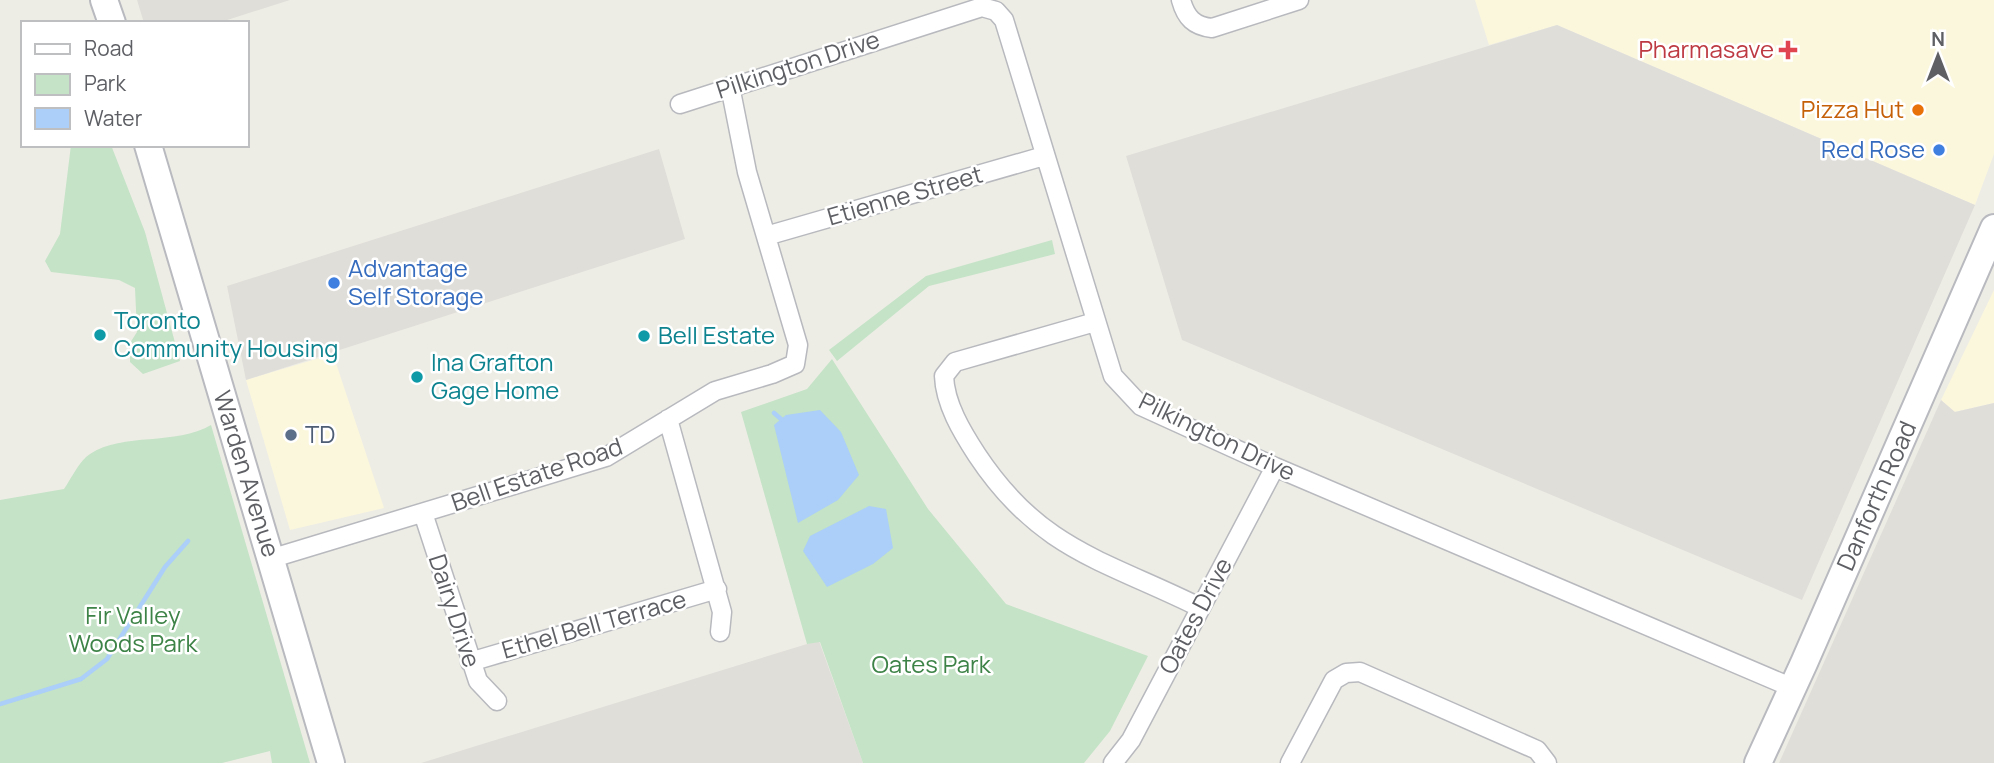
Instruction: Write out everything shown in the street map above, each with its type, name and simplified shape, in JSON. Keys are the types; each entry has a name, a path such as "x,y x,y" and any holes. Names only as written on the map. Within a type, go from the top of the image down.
{"main road":[{"path":"104,0 111,21"},
{"name":"Warden Avenue","path":"149,147 273,558 331,763"},
{"name":"Danforth Road","path":"1758,763 1994,228"}],"street":[{"path":"1181,0 1185,14 1197,26 1212,28 1299,0"},
{"name":"Pilkington Drive","path":"680,104 982,7 996,11 1004,20 1113,376 1141,406 1275,467 1793,688"},
{"name":"Bell Estate Road","path":"273,558 606,457 640,439 715,391 772,374 795,364 798,345 747,172 730,86"},
{"name":"Etienne Street","path":"766,236 1044,156"},
{"path":"1095,323 955,362 944,376 945,394 969,443 1000,489 1033,523 1071,549 1199,607"},
{"path":"668,419 717,589 722,612 720,632"},
{"name":"Oates Drive","path":"1113,763 1131,740 1275,467"},
{"name":"Dairy Drive","path":"423,513 470,662 478,681 497,701"},
{"name":"Ethel Bell Terrace","path":"470,662 717,589"},
{"path":"1290,763 1334,681 1353,672 1360,672 1537,750 1547,763"}],"shaded area":[{"path":"137,0 290,0 224,21 143,21"},
{"path":"1475,0 1994,0 1994,154 1975,205 1557,25 1489,45"},
{"path":"1557,25 1975,205 1802,600 1182,340 1126,156"},
{"path":"659,149 685,239 246,380 227,286"},
{"path":"1994,290 1994,403 1954,412 1941,400"},
{"path":"333,354 384,508 290,530 246,380"},
{"path":"1941,400 1955,412 1994,403 1994,763 1779,763"},
{"path":"819,641 863,763 421,763 807,644"}],"green space":[{"path":"71,147 112,147 145,232 180,361 143,374 130,362 130,343 137,332 135,288 119,280 51,272 45,261 60,234"},
{"path":"1052,240 1055,254 929,286 837,361 829,350 926,276"},
{"name":"Oates Park","path":"832,359 928,509 1006,604 1148,656 1110,731 1084,763 863,763 820,642 807,644 741,412 807,389"},
{"name":"Fir Valley Woods Park","path":"211,425 310,763 272,763 270,751 222,763 0,763 0,500 64,489 82,461 103,447 182,435"}],"water":[{"path":"820,410 841,432 859,475 838,500 798,523 774,425 786,415"},
{"path":"869,506 886,509 893,548 873,564 827,587 803,551 810,536"}],"waterway":[{"path":"774,413 781,419"},
{"path":"0,704 81,679 107,659 165,567 188,541"}],"place":[{"name":"Pharmasave","path":"1788,50"},
{"name":"Pizza Hut","path":"1918,110"},
{"name":"Red Rose","path":"1939,150"},
{"name":"Advantage Self Storage","path":"334,283"},
{"name":"Toronto Community Housing","path":"100,335"},
{"name":"Bell Estate","path":"644,336"},
{"name":"Ina Grafton Gage Home","path":"417,377"},
{"name":"TD","path":"291,435"}]}
